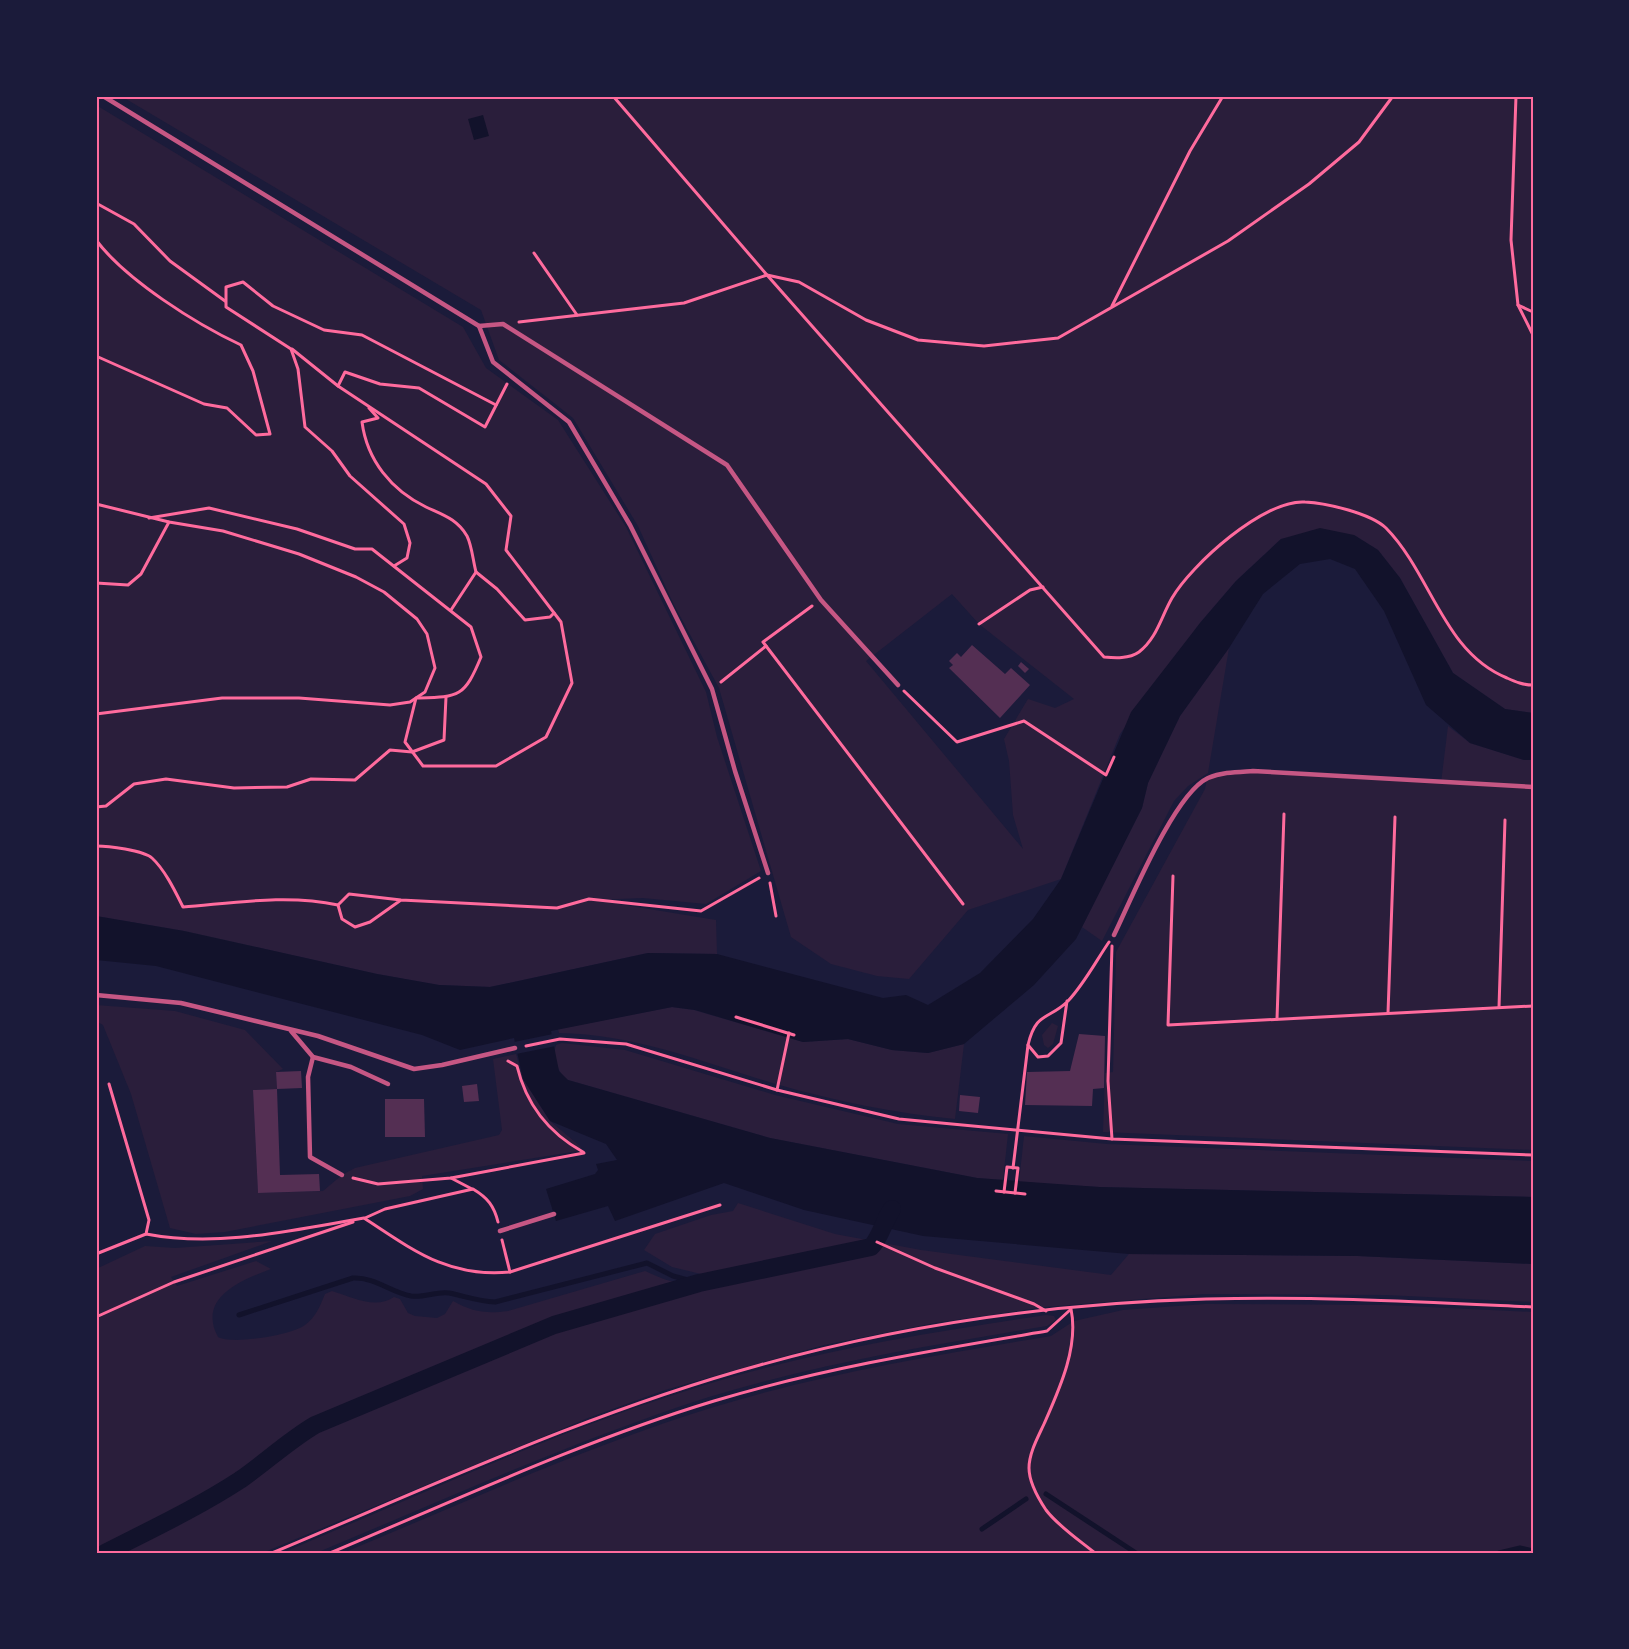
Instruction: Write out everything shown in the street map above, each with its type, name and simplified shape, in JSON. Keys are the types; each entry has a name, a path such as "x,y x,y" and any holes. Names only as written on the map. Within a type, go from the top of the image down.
{"lane":[{"path":"103,96 479,326 503,324 594,379 727,465 821,600 898,685"},
{"path":"479,326 493,362 569,422 630,525 712,689 735,771 768,873"},
{"path":"1114,935 1179,806 1207,779 1253,771 1533,787"},
{"path":"96,995 181,1003 318,1036 414,1069 515,1048"},
{"path":"290,1030 313,1057 351,1067 388,1084"},
{"path":"313,1057 308,1077 310,1157 342,1174"},
{"path":"500,1231 554,1214"}],"path":[{"path":"613,96 767,275 1104,657 1120,658 1137,653 1155,635 1171,599 1202,560 1238,530 1268,513 1302,501 1341,508 1385,527 1423,580 1457,640 1488,670 1524,685 1533,685"},
{"path":"1111,307 1190,152 1223,96"},
{"path":"503,324 684,303 767,275 798,282 866,320 918,340 984,346 1058,338 1228,241 1309,184 1359,142 1393,96"},
{"path":"1516,96 1510,240 1518,305 1533,335"},
{"path":"96,203 134,224 170,261 226,301"},
{"path":"96,240 110,259 204,328 241,345 253,371 270,434 256,435 227,408 204,404 96,356"},
{"path":"534,253 577,315"},
{"path":"416,698 405,742 423,766 496,766 546,737 572,683 561,622 506,550 511,516 486,484 338,386 291,348 226,308 226,287 243,282 273,306 324,330 362,335 496,405"},
{"path":"1518,305 1533,312"},
{"path":"291,348 298,369 305,427 332,451 350,476 404,524 410,543 407,558 394,566"},
{"path":"338,386 345,372 380,384 419,388 485,427 511,376"},
{"path":"366,404 378,418 362,422 363,435 379,472 423,506 450,516 467,537 476,572 497,589 525,620 550,616 554,613"},
{"path":"96,503 149,518 223,531 299,554 356,578 393,599 417,619 432,647 435,668 425,692 410,702 390,705 299,698 222,698 96,714"},
{"path":"149,518 209,508 297,529 355,549 372,549 471,627 481,657 471,680 461,693 446,697 416,698"},
{"path":"96,583 128,585 141,574 169,522"},
{"path":"451,610 476,572"},
{"path":"980,624 1030,590 1043,587"},
{"path":"821,600 763,642 963,904"},
{"path":"712,689 766,646"},
{"path":"898,685 957,742 1024,721 1106,775 1114,757"},
{"path":"96,807 106,806 134,784 166,779 234,788 287,787 310,779 355,780 390,750 412,752 444,740 446,697"},
{"path":"1277,1019 1284,814"},
{"path":"1388,1013 1395,817"},
{"path":"1499,1008 1505,820"},
{"path":"96,846 110,846 151,857 174,889 183,907 258,900 322,901 338,905"},
{"path":"338,905 349,894 401,900 558,908 589,899 701,911 768,873 776,916"},
{"path":"1173,876 1168,1025 1533,1006"},
{"path":"338,905 342,919 355,927 370,922 401,900"},
{"path":"1013,1168 1032,1029 1043,1016 1067,1001 1114,935"},
{"path":"1112,1139 1108,1081 1114,935"},
{"path":"1028,1045 1038,1057 1048,1056 1061,1043 1067,1001"},
{"path":"736,1017 792,1034 777,1090"},
{"path":"515,1048 554,1040 627,1044 777,1090 899,1119 1112,1139 1533,1155"},
{"path":"342,1174 378,1184 451,1178 584,1153 551,1130 525,1092 518,1066 507,1061 504,1051"},
{"path":"109,1084 149,1220 146,1234"},
{"path":"1004,1192 1007,1167 1018,1168 1015,1192"},
{"path":"451,1178 485,1197 494,1208 510,1272"},
{"path":"96,1317 174,1282 385,1209 473,1189"},
{"path":"996,1191 1025,1194"},
{"path":"96,1254 146,1234 178,1240 226,1238 364,1218 424,1257 461,1271 484,1274 510,1272 720,1205"},
{"path":"877,1242 935,1268 1034,1304 1046,1311"},
{"path":"272,1553 589,1421 706,1380 762,1364 882,1337 1046,1311 1204,1299 1386,1300 1533,1307"},
{"path":"330,1553 597,1442 683,1412 830,1371 1047,1331 1071,1309"},
{"path":"1071,1309 1074,1322 1068,1360 1058,1393 1028,1465 1035,1492 1047,1511 1095,1553"}],"shaded area":[{"path":"121,96 1533,96 1533,713 1505,709 1453,673 1400,578 1378,550 1354,535 1281,539 1236,581 1200,623 1120,734 1061,879 968,910 909,979 877,976 831,964 791,937 719,688 673,603 638,526 573,418 499,360 481,310","holes":["952,594 979,624 1074,699 1055,708 1028,699 1004,739 1009,761 1013,815 1023,849 866,661"]},
{"path":"96,105 463,327 486,368 558,420 626,527 706,692 717,737 761,871 706,904 643,898 594,900 716,920 717,954 648,953 490,987 439,985 377,974 184,931 96,916"},
{"path":"483,115 489,136 474,140 468,119"},
{"path":"1320,528 1354,535 1378,550 1400,578 1453,673 1505,709 1533,713 1533,760 1524,760 1470,743 1426,705 1384,611 1355,569 1330,559 1300,564 1263,594 1229,648 1180,716 1148,783 1142,808 1076,939 1034,985 964,1044 928,1053 892,1050 848,1039 803,1042 695,1010 672,1007 551,1031 559,1071 568,1080 770,1138 977,1178 1099,1187 1533,1197 1533,1264 1358,1256 1129,1254 923,1236 804,1210 724,1183 615,1221 608,1206 556,1221 546,1189 595,1174 598,1170 596,1164 617,1160 606,1144 550,1121 523,1079 514,1038 460,1050 422,1035 156,966 96,960 96,916 184,931 377,974 439,985 490,987 648,953 717,954 883,998 906,995 928,1005 980,973 1033,919 1061,879 1131,712 1200,623 1236,581 1281,539"},
{"path":"1229,648 1208,773 1188,786 1174,801 1102,941 1082,927 1142,808 1148,783 1180,716"},
{"path":"1448,726 1470,743 1524,760 1533,760 1533,1150 1103,1132 1105,1073 1113,1072 1116,952 1205,789 1207,779 1253,771 1441,783"},
{"path":"96,1005 175,1011 245,1030 283,1069 276,1072 277,1089 253,1090 258,1193 323,1191 342,1175 355,1168 499,1135 502,1130 493,1059 516,1054 523,1079 550,1121 581,1147 578,1151 422,1176 423,1189 410,1196 225,1232 196,1234 170,1228 131,1094 103,1025 96,1021"},
{"path":"672,1007 694,1010 803,1042 848,1039 892,1050 928,1053 964,1044 955,1119 887,1110 842,1101 642,1044 615,1038 559,1033 558,1029"},
{"path":"1052,1023 1058,1026 1053,1044 1048,1048 1044,1045 1042,1035"},
{"path":"562,1043 625,1050 775,1095 898,1124 1008,1134 1003,1180 977,1178 770,1138 568,1080 561,1074 555,1059 556,1045"},
{"path":"1024,1136 1107,1144 1533,1161 1533,1197 1099,1187 1019,1182"},
{"path":"738,1203 835,1234 921,1250 1111,1275 1129,1254 1358,1256 1533,1264 1533,1302 1386,1295 1204,1294 1045,1307 934,1323 824,1345 665,1390 588,1418 262,1553 96,1553 96,1269 145,1246 175,1248 272,1241 171,1277 177,1286 256,1261 271,1269 225,1292 213,1311 213,1323 218,1337 236,1340 262,1338 298,1329 305,1325 315,1315 325,1294 332,1291 371,1302 387,1301 394,1297 400,1299 408,1313 437,1318 445,1314 453,1301 480,1311 508,1311 645,1271 674,1282 705,1279 701,1274 672,1267 644,1250 655,1234 711,1215 733,1211"},
{"path":"1205,1304 1386,1305 1533,1312 1533,1553 343,1553 573,1457 714,1407 840,1375 1051,1336 1074,1321 1123,1310"},
{"path":"1046,1315 1054,1316 1056,1320 1047,1326 920,1348 793,1374 709,1397 560,1451 316,1553 282,1553 546,1441 654,1401 708,1384 834,1352 918,1335"}],"pier":[{"path":"553,1034 556,1046 516,1054 514,1042"}],"building":[{"path":"972,645 1005,674 1011,668 1030,685 1000,718 949,668 953,665 949,661 957,653 961,657"},
{"path":"1021,662 1029,669 1025,673 1018,666"},
{"path":"1079,1034 1105,1036 1104,1088 1093,1089 1092,1106 1025,1105 1027,1072 1070,1071"},
{"path":"301,1071 302,1088 277,1089 276,1072"},
{"path":"477,1084 479,1101 464,1102 462,1086"},
{"path":"277,1089 280,1175 319,1174 320,1191 258,1193 253,1090"},
{"path":"960,1095 980,1097 978,1113 959,1111"},
{"path":"385,1099 424,1099 425,1137 385,1137"}],"waterway":[{"path":"105,1553 224,1490 315,1425 554,1325 699,1283 871,1247 877,1240 892,1209"},
{"path":"239,1315 353,1278 375,1282 411,1296 449,1293 495,1302 647,1263 673,1276 699,1283"},
{"path":"1046,1494 1136,1553"},
{"path":"982,1529 1026,1499"},
{"path":"1499,1553 1520,1548 1533,1551"}]}
